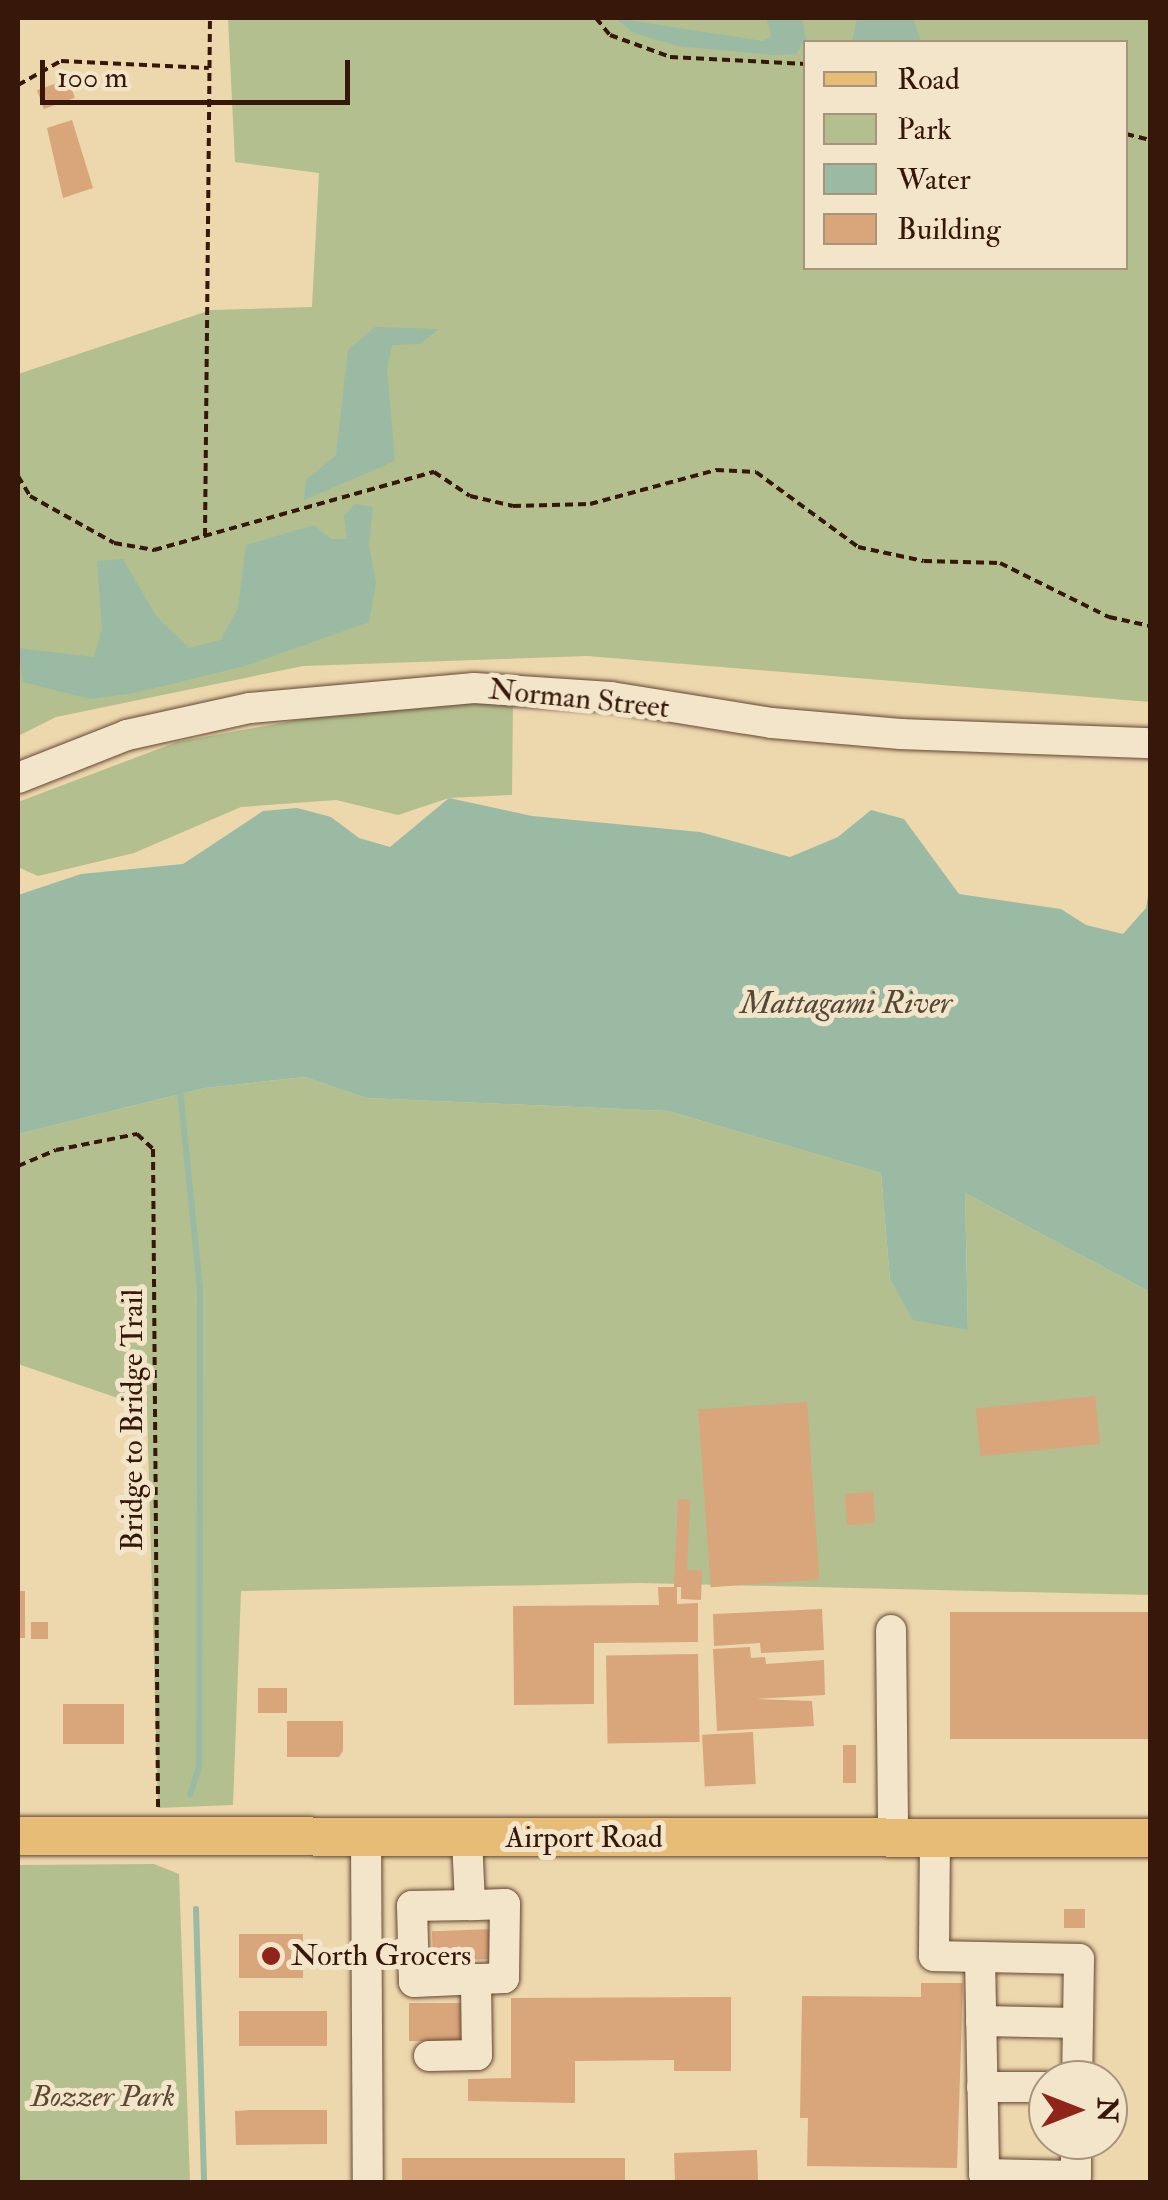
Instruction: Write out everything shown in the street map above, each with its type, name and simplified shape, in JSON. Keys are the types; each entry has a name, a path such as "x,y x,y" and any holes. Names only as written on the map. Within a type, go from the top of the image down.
{"main road":[{"name":"Airport Road","path":"18,1836 1150,1838"}],"street":[{"name":"Norman Street","path":"18,778 127,735 250,708 474,688 611,697 772,724 901,734 1150,743"},
{"path":"892,1630 893,1837"},
{"path":"935,1837 934,1956 1079,1959 1077,2060"},
{"path":"366,1838 368,2182"},
{"path":"467,1838 470,1905"},
{"path":"506,1904 504,1978 414,1982 412,1906 470,1905 506,1904"},
{"path":"980,1957 984,2174 1076,2176 1076,2160"},
{"path":"430,2056 477,2055 476,1979"},
{"path":"981,2021 1078,2022"},
{"path":"982,2087 1028,2087"}],"path":[{"path":"205,536 210,18"},
{"path":"596,18 610,35 670,57 803,64"},
{"path":"18,86 60,61 209,68"},
{"path":"18,476 30,496 114,544 154,550 434,472 470,496 512,506 590,504 716,470 756,472 858,547 924,560 1000,563 1109,617 1150,626"},
{"name":"Bridge to Bridge Trail","path":"18,1166 56,1150 137,1134 154,1149 158,1836"}],"green space":[{"path":"228,18 1150,18 1150,702 587,656 303,666 56,717 18,736 18,374 211,310 312,307 319,173 235,162"},
{"path":"513,702 512,795 449,798 398,815 336,800 241,807 134,853 38,876 18,867 18,802 177,742 385,704"},
{"path":"305,1077 366,1098 668,1111 881,1173 890,1280 913,1319 968,1329 965,1193 1150,1292 1150,1595 640,1583 241,1591 233,1805 158,1808 147,1408 18,1364 18,1134 205,1088"},
{"name":"Bozzer Park","path":"154,1864 179,1874 190,2182 18,2182 18,1865"}],"water":[{"path":"615,18 763,41 772,36 766,18 802,18 806,39 796,54 773,55 677,46 634,33"},
{"path":"857,18 913,18 920,40 852,40"},
{"path":"375,327 439,329 420,344 392,345 387,369 395,461 304,500 306,480 336,455 348,350"},
{"path":"355,504 373,507 369,545 376,583 369,622 245,666 134,693 90,699 23,682 18,648 94,657 102,628 97,561 123,559 156,616 189,648 221,640 238,608 246,545 314,525 331,539 347,539 344,516"},
{"name":"Mattagami River","path":"449,798 532,816 700,832 790,857 838,837 871,810 904,819 959,894 1061,909 1086,925 1123,934 1146,908 1150,883 1150,1292 965,1193 968,1330 913,1320 890,1280 881,1173 668,1111 366,1098 305,1077 205,1088 18,1134 18,895 81,874 183,864 263,811 297,808 331,817 359,838 390,847"}],"building":[{"path":"68,79 75,98 44,109 37,90"},
{"path":"72,120 93,188 63,198 47,128"},
{"path":"1095,1396 1100,1444 981,1456 976,1409"},
{"path":"807,1402 819,1580 711,1587 698,1410"},
{"path":"873,1492 875,1523 847,1525 845,1494"},
{"path":"678,1499 690,1500 687,1570 702,1570 701,1600 681,1599 681,1587 674,1587"},
{"path":"658,1587 677,1587 677,1604 698,1603 698,1642 594,1643 594,1704 514,1705 513,1606 659,1605"},
{"path":"18,1591 25,1591 25,1638 18,1638"},
{"path":"822,1609 824,1650 761,1653 760,1643 714,1646 713,1614"},
{"path":"950,1612 1150,1612 1150,1739 950,1739"},
{"path":"31,1622 48,1622 48,1639 31,1639"},
{"path":"750,1647 751,1658 765,1657 766,1664 824,1660 825,1695 755,1699 812,1701 814,1726 717,1731 713,1649"},
{"path":"698,1654 700,1742 608,1744 606,1656"},
{"path":"258,1688 287,1688 287,1713 258,1713"},
{"path":"63,1704 124,1704 124,1744 63,1744"},
{"path":"287,1721 343,1721 343,1751 339,1757 287,1757"},
{"path":"753,1732 756,1784 705,1787 702,1735"},
{"path":"843,1745 856,1745 856,1783 843,1783"},
{"path":"1064,1909 1085,1909 1085,1928 1064,1928"},
{"path":"493,1929 494,1959 433,1961 432,1931"},
{"name":"North Grocers","path":"239,1934 303,1934 303,1978 239,1978"},
{"path":"921,1983 963,1983 957,2168 807,2166 808,2118 800,2118 802,1996 921,1997"},
{"path":"731,1997 731,2071 674,2071 674,2060 575,2061 575,2103 468,2101 468,2079 511,2078 511,1998"},
{"path":"409,2003 461,2003 461,2041 409,2041"},
{"path":"239,2011 327,2011 327,2046 239,2046"},
{"path":"327,2110 327,2144 236,2145 235,2111"},
{"path":"757,2150 758,2182 675,2182 674,2153"},
{"path":"402,2158 625,2158 625,2182 402,2182"}],"waterway":[{"path":"180,1089 200,1288 199,1767 190,1795"},
{"path":"196,1909 204,2182"}],"place":[{"name":"North Grocers","path":"271,1956"}]}
